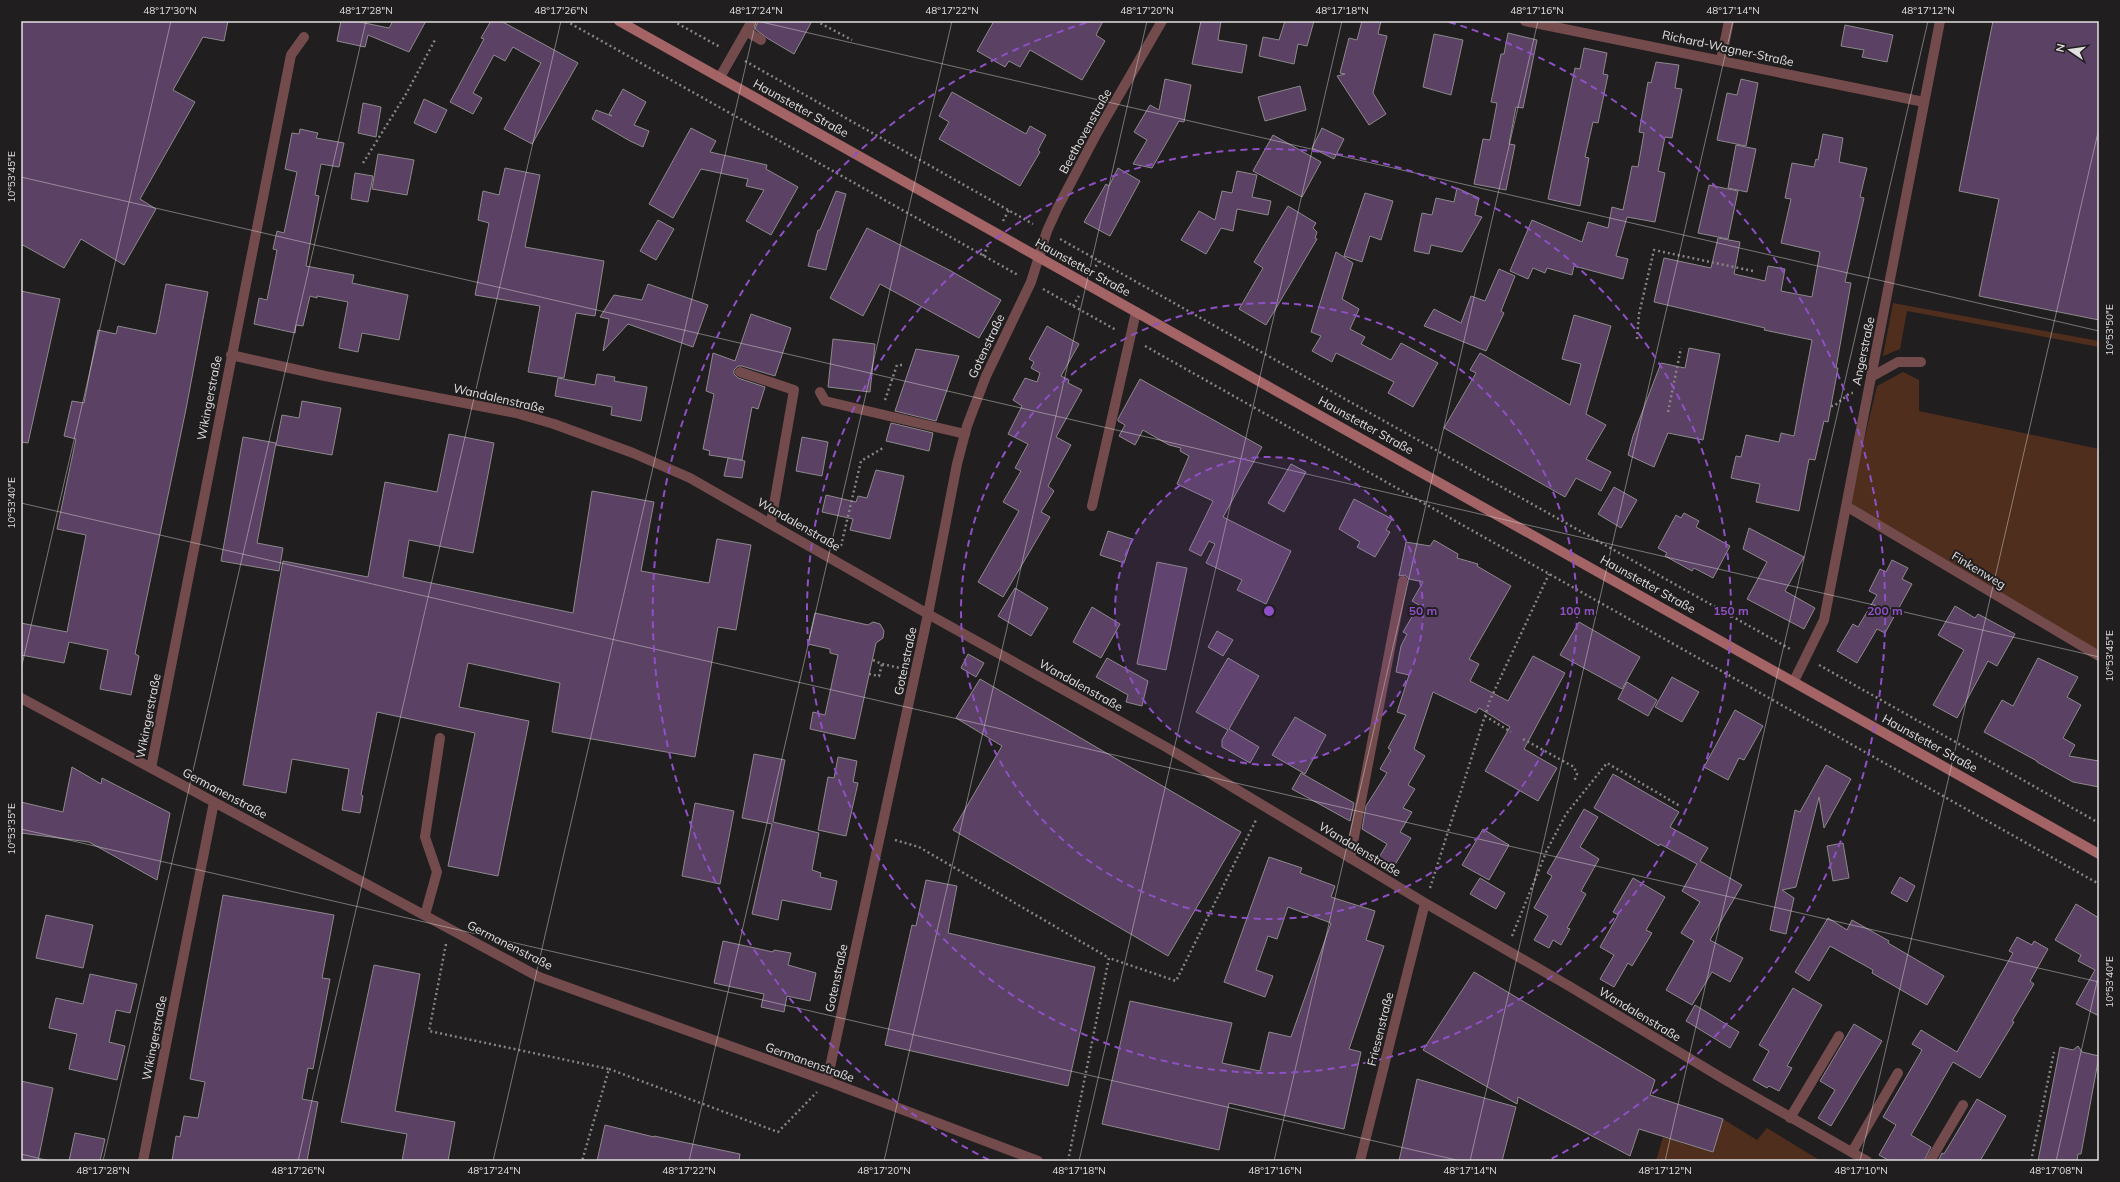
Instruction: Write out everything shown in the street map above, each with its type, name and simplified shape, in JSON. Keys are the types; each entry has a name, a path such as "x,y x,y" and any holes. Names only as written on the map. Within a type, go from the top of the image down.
{"main road":[{"name":"Haunstetter Straße","path":"619,21 2099,854"}],"street":[{"path":"720,77 752,21"},
{"name":"Beethovenstraße","path":"1039,257 1047,231 1097,133 1162,21"},
{"name":"Richard-Wagner-Straße","path":"1525,21 1924,102"},
{"path":"1721,60 1729,21"},
{"name":"Angerstraße","path":"1794,682 1824,620 1866,396 1871,377 1940,21"},
{"path":"746,31 761,40"},
{"name":"Wikingerstraße","path":"151,768 291,55 304,37"},
{"name":"Gotenstraße","path":"827,1081 916,671 957,464 965,434 986,376 1030,282 1039,257"},
{"path":"1092,506 1136,312"},
{"name":"Wandalenstraße","path":"231,355 325,376 475,404 554,424 633,453 690,478 771,522 928,614 1166,747 1425,904 1506,950 1790,1118 1867,1161"},
{"path":"1871,377 1898,362 1921,362"},
{"path":"740,372 794,390 771,522"},
{"path":"820,392 825,401 965,434"},
{"name":"Finkenweg","path":"1846,506 2099,656"},
{"path":"1350,858 1403,581"},
{"name":"Germanenstraße","path":"21,698 539,977 827,1081 1038,1161"},
{"path":"425,915 436,872 425,837 440,738"},
{"name":"Wikingerstraße","path":"143,1161 214,802"},
{"name":"Friesenstraße","path":"1360,1161 1425,904"},
{"path":"1790,1118 1839,1036"},
{"path":"1852,1152 1898,1073"},
{"path":"1930,1161 1963,1105"}],"path":[{"path":"566,21 2099,884"},
{"path":"673,21 2099,823"},
{"path":"816,21 852,40"},
{"path":"363,163 406,94 436,38"},
{"path":"1636,339 1654,250 1753,271"},
{"path":"1668,412 1682,348"},
{"path":"881,414 897,365 902,365"},
{"path":"1831,406 1834,406 1850,393 1866,396"},
{"path":"837,561 860,461 883,448"},
{"path":"1425,904 1490,700 1549,574"},
{"path":"873,660 882,664 916,671"},
{"path":"870,674 879,676 882,664"},
{"path":"1485,716 1511,732"},
{"path":"1523,739 1574,768 1577,774 1574,782"},
{"path":"1506,950 1547,850 1566,814 1607,763 1680,806"},
{"path":"879,836 919,847 1109,958 1176,981 1264,806"},
{"path":"450,929 429,1031 609,1069 778,1132 827,1081"},
{"path":"1068,1161 1109,958"},
{"path":"2031,1161 2054,1052"},
{"path":"582,1161 609,1069"}],"shaded area":[{"path":"1893,303 2099,341 2099,347 1907,311 1900,349 1883,356"},
{"path":"1903,372 1919,380 1919,411 2099,449 2099,656 1849,504 1877,386"},
{"path":"1723,1119 1757,1140 1767,1128 1821,1161 1656,1161 1663,1137 1713,1152"}],"building":[{"path":"21,21 228,21 224,41 203,37 173,90 195,102 140,199 156,209 124,265 81,239 64,268 21,244"},
{"path":"341,21 355,21 389,28 393,21 426,21 409,52 368,35 365,47 337,41"},
{"path":"491,21 501,21 578,63 532,144 504,129 541,63 513,47 505,61 494,55 473,93 482,98 473,114 450,102 484,39 481,38"},
{"path":"758,21 812,21 794,54 755,29"},
{"path":"994,21 1103,21 1096,35 1105,41 1082,80 1030,50 1020,67 1009,61 1005,67 977,51"},
{"path":"1201,21 1221,21 1218,40 1247,45 1242,73 1192,64"},
{"path":"1285,21 1314,21 1307,46 1298,44 1294,64 1259,56 1263,37 1279,40"},
{"path":"1362,21 1381,21 1378,34 1387,36 1373,93 1386,114 1369,125 1337,76 1345,74 1340,73 1349,38 1357,40"},
{"path":"1993,21 2099,21 2099,320 1979,296 1999,199 1959,191"},
{"path":"1845,25 1893,35 1887,62 1862,57 1864,50 1841,46"},
{"path":"1508,33 1537,40 1523,108 1516,107 1509,144 1515,145 1506,190 1474,184 1483,139 1490,140 1497,103 1491,102 1501,54 1504,54"},
{"path":"1434,34 1463,40 1451,95 1423,87"},
{"path":"1584,48 1607,53 1603,74 1608,75 1598,123 1593,122 1585,157 1589,158 1580,206 1548,199 1575,68 1580,69"},
{"path":"1656,62 1679,65 1675,88 1682,89 1672,138 1665,137 1658,171 1665,173 1655,222 1627,217 1616,256 1628,259 1623,279 1574,266 1572,275 1547,268 1545,273 1533,268 1528,279 1510,271 1532,220 1582,242 1588,222 1608,228 1612,207 1623,210 1632,166 1638,167 1644,133 1639,132 1648,82 1651,83"},
{"path":"1165,79 1191,85 1184,122 1179,121 1152,168 1133,164 1147,140 1134,132 1150,105 1159,110"},
{"path":"1741,79 1758,83 1746,146 1717,140 1727,93 1737,95"},
{"path":"1300,86 1306,110 1265,121 1258,97"},
{"path":"623,89 646,102 634,125 649,131 643,147 592,119 596,110 612,116 609,114"},
{"path":"952,92 1026,134 1030,126 1046,135 1038,150 1040,152 1020,186 939,139 949,122 939,116"},
{"path":"424,99 447,110 436,133 414,123"},
{"path":"363,103 381,107 376,137 358,133"},
{"path":"691,128 716,141 710,152 767,165 766,169 798,187 771,235 746,221 764,190 746,186 748,179 701,169 673,218 649,204"},
{"path":"1322,128 1344,139 1334,159 1312,148"},
{"path":"300,129 318,133 316,138 344,143 339,167 321,164 315,195 319,196 306,266 354,275 352,283 408,295 399,340 362,333 358,352 339,348 348,302 317,296 317,298 310,296 303,326 296,325 295,333 254,324 259,298 267,300 277,250 273,249 277,231 284,233 297,172 285,169 292,133 299,134"},
{"path":"1823,134 1843,138 1839,162 1867,168 1860,197 1864,198 1845,282 1851,283 1828,422 1824,421 1815,460 1809,459 1799,511 1756,502 1760,484 1731,478 1736,456 1741,457 1746,435 1779,442 1781,433 1794,436 1812,340 1764,330 1765,328 1654,302 1664,258 1711,268 1718,238 1740,242 1734,274 1765,281 1768,266 1785,269 1781,291 1812,297 1820,252 1781,243 1791,199 1785,198 1792,163 1814,167 1816,159 1818,160"},
{"path":"1273,135 1321,162 1302,197 1253,171"},
{"path":"1736,145 1756,149 1747,192 1728,188"},
{"path":"378,154 414,160 407,195 372,189"},
{"path":"505,168 540,175 525,247 604,261 595,316 576,313 564,378 528,372 540,306 475,295 489,223 478,220 483,191 499,195"},
{"path":"1118,168 1140,181 1110,236 1084,222 1106,184 1109,186"},
{"path":"1237,171 1257,175 1252,197 1271,201 1268,215 1237,209 1233,231 1221,228 1206,254 1181,240 1199,211 1215,220 1222,191 1232,193"},
{"path":"355,173 373,176 368,202 351,199"},
{"path":"1709,185 1738,191 1728,239 1698,233"},
{"path":"1457,188 1479,198 1475,215 1482,217 1462,252 1431,245 1429,254 1414,251 1422,213 1432,215 1436,198 1454,202"},
{"path":"836,191 846,194 826,270 808,266 818,230 820,230"},
{"path":"1365,193 1393,201 1381,240 1370,236 1362,262 1344,256"},
{"path":"1288,206 1316,223 1313,228 1317,232 1315,238 1317,239 1266,325 1239,309 1263,268 1254,262"},
{"path":"658,220 674,229 656,260 640,251"},
{"path":"867,228 951,271 1001,300 979,338 880,284 863,316 830,298"},
{"path":"1336,252 1353,263 1342,299 1359,309 1350,329 1365,337 1361,344 1391,360 1401,343 1438,363 1413,407 1388,393 1394,382 1336,353 1332,362 1312,351 1321,336 1311,332"},
{"path":"1499,269 1515,276 1501,311 1504,313 1486,351 1424,326 1434,309 1461,323 1471,296 1485,301"},
{"path":"166,284 208,292 186,409 135,654 139,656 131,695 100,689 108,650 69,642 64,663 21,655 21,623 67,632 86,535 57,529 76,439 64,436 72,401 84,403 98,330 116,334 118,326 156,334"},
{"path":"648,284 708,305 693,347 628,324 603,351 609,319 600,317 614,295 642,300"},
{"path":"21,291 60,299 28,443 21,442"},
{"path":"751,314 791,328 775,376 742,366 738,366 734,370 734,374 738,378 765,387 758,409 752,407 742,460 709,455 710,451 703,449 714,394 706,391 713,353 735,361"},
{"path":"1574,315 1611,326 1586,414 1606,425 1586,459 1611,472 1601,491 1576,478 1565,497 1444,428 1476,373 1470,370 1480,353 1570,405 1581,364 1562,359"},
{"path":"1047,326 1079,344 1061,376 1069,380 1068,383 1082,390 1056,437 1071,445 1048,486 1054,491 1041,512 1050,517 1003,597 978,582 1019,511 1003,502 1021,471 1015,468 1028,444 1008,434 1022,406 1013,400 1025,378 1037,382 1040,373 1031,368 1034,362 1029,359"},
{"path":"833,339 875,344 870,392 828,387"},
{"path":"1689,348 1720,354 1703,440 1668,433 1654,467 1628,455 1633,436 1661,363 1685,368"},
{"path":"916,349 959,356 936,421 895,411"},
{"path":"597,374 615,377 614,381 647,387 641,421 611,415 612,407 555,396 558,378 595,385"},
{"path":"1140,379 1262,447 1223,517 1291,551 1266,604 1237,590 1242,580 1206,563 1215,544 1209,541 1201,556 1189,550 1213,501 1177,484 1189,456 1180,451 1181,448 1169,445 1143,430 1135,445 1119,436 1125,425 1118,421 1118,419"},
{"path":"302,401 341,408 332,455 276,445 282,415 299,418"},
{"path":"891,423 933,433 929,451 886,441"},
{"path":"449,434 494,443 473,553 409,540 403,577 573,613 592,491 654,502 641,571 709,583 717,539 751,545 736,630 718,627 695,757 552,732 560,683 468,663 459,707 529,721 498,876 448,866 475,733 377,712 361,795 363,796 360,813 342,810 349,769 292,759 286,793 243,785 283,561 368,577 385,482 437,492"},
{"path":"243,437 276,443 257,543 283,548 279,571 221,561"},
{"path":"802,437 828,442 822,476 796,471"},
{"path":"728,458 745,461 742,478 724,476"},
{"path":"1291,464 1306,472 1284,512 1268,503"},
{"path":"876,470 904,476 890,539 850,530 853,519 822,512 826,495 856,502 858,496 867,498"},
{"path":"1614,487 1637,500 1621,528 1598,514"},
{"path":"1354,499 1392,519 1386,530 1390,532 1375,557 1357,547 1360,542 1339,529"},
{"path":"1684,513 1699,521 1696,527 1730,546 1713,578 1694,568 1692,571 1665,556 1667,553 1658,548 1676,515 1681,518"},
{"path":"1749,528 1804,557 1785,591 1815,608 1804,629 1747,599 1767,562 1743,549"},
{"path":"1108,531 1132,539 1124,563 1100,555"},
{"path":"1434,540 1458,554 1457,558 1478,564 1477,566 1511,586 1469,659 1479,664 1470,681 1508,701 1533,656 1565,673 1524,749 1557,768 1538,801 1485,771 1510,727 1479,708 1476,713 1433,692 1414,749 1425,756 1408,785 1415,789 1403,808 1412,812 1400,832 1411,838 1393,868 1378,859 1387,844 1362,829 1366,806 1387,773 1380,769 1391,750 1388,748 1406,715 1397,712 1409,675 1396,672 1401,646 1407,634 1403,632 1419,605 1412,601 1423,582 1409,579 1405,575 1399,576 1406,542 1430,546"},
{"path":"1892,560 1908,568 1902,579 1912,584 1885,633 1877,629 1857,663 1837,651 1853,624 1858,627 1877,595 1869,591 1880,569 1886,572"},
{"path":"1157,562 1187,568 1166,670 1137,664"},
{"path":"1015,588 1048,608 1031,636 998,616"},
{"path":"1955,606 1975,618 1978,614 2015,634 1997,666 1988,661 1957,718 1933,705 1964,650 1938,635"},
{"path":"1092,607 1120,624 1101,658 1073,642"},
{"path":"815,613 868,625 873,622 880,624 884,631 883,638 876,643 855,739 810,729 813,712 825,715 838,655 830,653 830,649 808,644"},
{"path":"1579,622 1640,657 1622,689 1560,655"},
{"path":"1217,631 1233,640 1223,656 1208,647"},
{"path":"968,654 984,663 976,677 961,668"},
{"path":"1107,658 1148,681 1142,706 1126,702 1128,695 1096,677"},
{"path":"1228,658 1259,676 1229,729 1259,747 1250,763 1222,747 1222,740 1228,730 1196,712"},
{"path":"2038,658 2078,677 2067,697 2081,705 2063,738 2075,745 2069,756 2099,761 2099,787 2073,782 1984,732 2002,700 2013,706"},
{"path":"1672,677 1699,692 1682,722 1655,707"},
{"path":"980,679 1241,832 1168,956 953,830 1002,746 956,718"},
{"path":"1627,682 1657,700 1648,716 1618,699"},
{"path":"1735,710 1763,726 1744,760 1739,758 1728,780 1704,767"},
{"path":"1295,717 1326,735 1305,774 1272,755"},
{"path":"754,754 785,760 773,822 819,833 812,870 821,873 820,877 837,881 831,910 782,900 778,920 752,914 772,824 742,818"},
{"path":"838,757 857,761 853,782 858,783 846,836 818,830 828,777 834,778"},
{"path":"1826,765 1851,779 1824,828 1819,797 1796,887 1782,890 1794,898 1786,934 1770,930 1795,810 1800,812"},
{"path":"72,767 101,784 102,778 170,813 157,880 89,842 21,833 21,802 63,812"},
{"path":"1301,773 1354,803 1350,821 1292,789"},
{"path":"1613,774 1679,812 1670,827 1708,848 1700,861 1742,885 1710,940 1743,958 1730,982 1712,972 1692,1005 1666,990 1694,941 1681,933 1700,902 1682,891 1697,864 1660,844 1659,846 1594,808"},
{"path":"695,803 734,811 720,884 682,876"},
{"path":"1584,809 1598,817 1580,847 1599,859 1581,891 1586,894 1567,928 1570,929 1561,945 1553,940 1549,948 1534,940 1548,916 1534,908 1552,876 1547,873"},
{"path":"1483,829 1509,845 1489,880 1462,865"},
{"path":"1843,843 1849,878 1833,881 1827,846"},
{"path":"1269,857 1302,868 1300,873 1335,886 1331,897 1375,911 1366,940 1384,946 1349,1049 1361,1052 1344,1129 1229,1103 1219,1150 1102,1124 1130,1001 1232,1023 1222,1063 1260,1071 1269,1032 1291,1037 1331,923 1288,907 1277,939 1268,936 1256,970 1273,976 1265,997 1224,982"},
{"path":"1900,877 1915,886 1907,902 1891,893"},
{"path":"1480,878 1505,893 1496,909 1470,894"},
{"path":"1633,878 1665,897 1646,930 1652,933 1632,966 1628,963 1614,987 1600,979 1614,955 1600,947 1618,915 1613,912"},
{"path":"926,880 957,886 948,933 1095,967 1068,1086 885,1045 912,925 916,926"},
{"path":"223,895 334,915 322,978 330,979 313,1069 308,1068 302,1099 318,1102 307,1161 172,1161 176,1136 180,1137 184,1116 198,1118 205,1082 190,1079"},
{"path":"2076,904 2099,918 2099,1016 2076,1004 2095,970 2078,961 2081,955 2055,940"},
{"path":"46,915 93,925 83,968 36,958"},
{"path":"1828,918 1847,930 1852,920 1889,941 1888,943 1944,976 1927,1005 1872,973 1873,970 1830,946 1809,981 1795,972"},
{"path":"2017,937 2032,945 2034,941 2048,949 2030,981 2034,984 2012,1021 2014,1022 1980,1078 1953,1062 1911,1135 1931,1147 1924,1161 1890,1161 1879,1155 1896,1125 1883,1117 1922,1050 1912,1044 1921,1030 1957,1052 2013,953 2009,951"},
{"path":"723,941 773,952 774,950 791,953 788,965 816,973 810,1001 787,996 784,1012 761,1007 764,994 714,983"},
{"path":"374,965 420,974 395,1111 455,1122 448,1161 402,1161 407,1134 341,1122"},
{"path":"1474,972 1655,1080 1650,1095 1723,1119 1713,1152 1639,1129 1630,1156 1518,1097 1517,1104 1423,1050"},
{"path":"90,974 137,984 130,1013 116,1010 109,1042 125,1046 117,1080 69,1069 77,1034 49,1028 56,998 83,1004"},
{"path":"1793,988 1822,1005 1787,1066 1792,1068 1779,1091 1769,1086 1767,1088 1753,1080 1769,1051 1759,1045"},
{"path":"1695,1005 1739,1032 1730,1048 1686,1021"},
{"path":"1854,1024 1882,1041 1831,1126 1818,1118 1835,1090 1820,1081"},
{"path":"2078,1046 2082,1052 2099,1056 2081,1154 2078,1154 2077,1161 2038,1161 2060,1047 2073,1050"},
{"path":"1417,1079 1516,1107 1502,1161 1399,1161"},
{"path":"21,1081 53,1088 38,1161 21,1161"},
{"path":"1977,1099 2006,1116 1980,1161 1938,1161 1942,1153 1944,1154"},
{"path":"605,1125 654,1137 740,1154 739,1161 597,1161"},
{"path":"75,1133 105,1139 100,1161 69,1161"}]}
